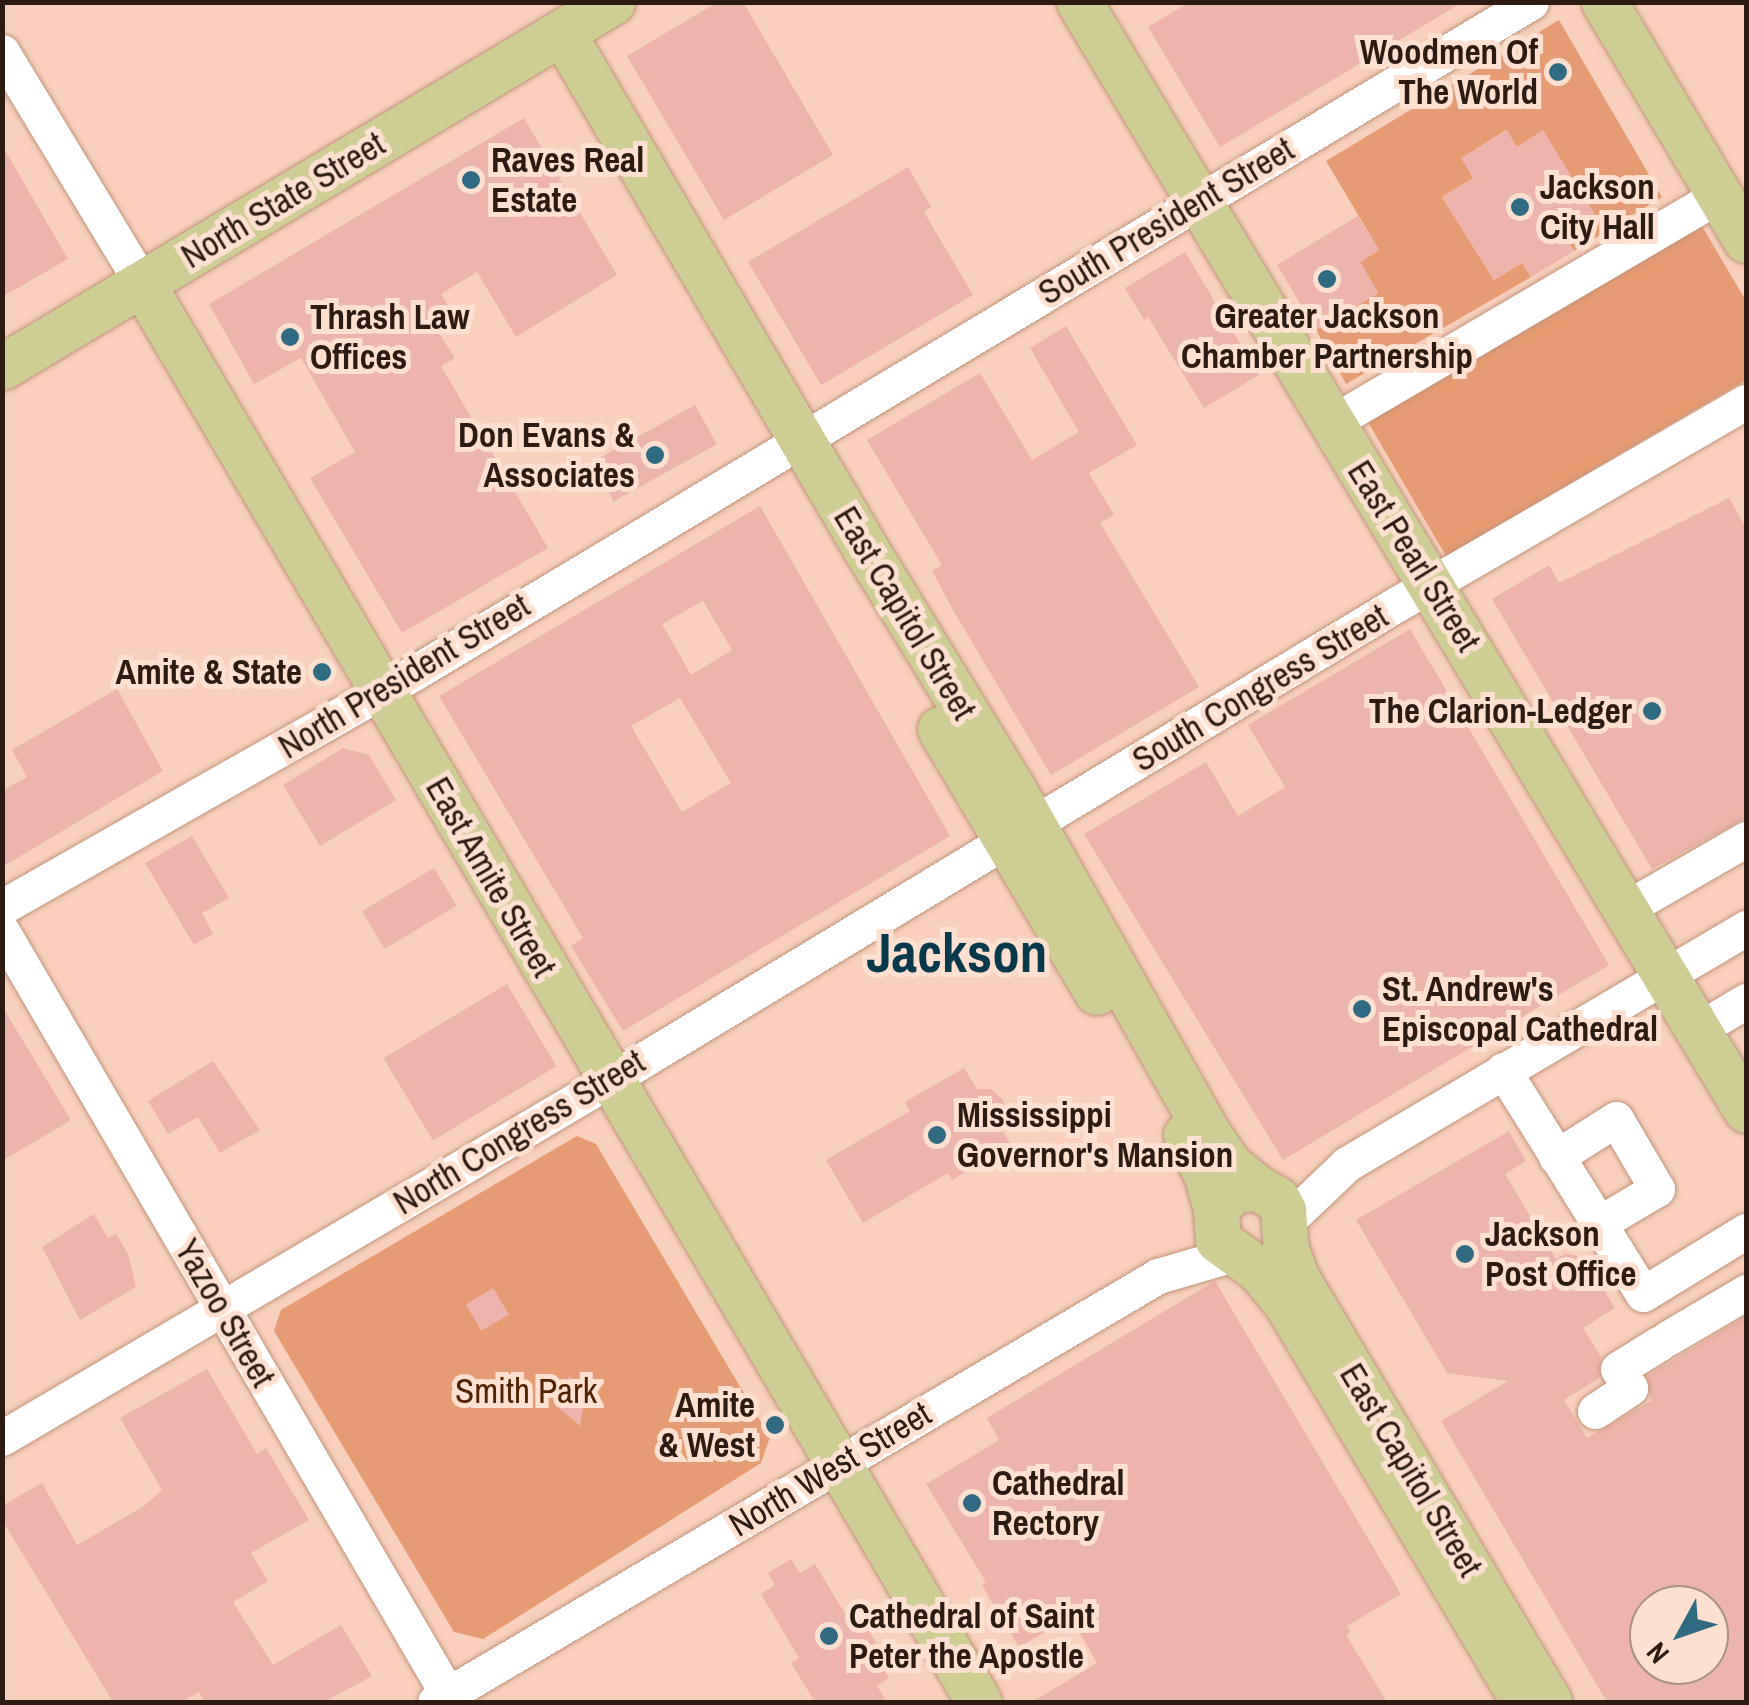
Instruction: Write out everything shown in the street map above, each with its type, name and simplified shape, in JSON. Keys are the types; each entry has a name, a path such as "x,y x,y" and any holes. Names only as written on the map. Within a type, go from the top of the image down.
{"main road":[{"name":"North State Street","path":"2,367 612,2"},
{"path":"1604,2 1746,240"},
{"name":"East Pearl Street","path":"1083,4 1198,202 1746,1110"},
{"name":"East Capitol Street","path":"550,40 1020,833 1220,1152 1272,1208 1292,1269 1304,1292 1549,1702"},
{"name":"East Amite Street","path":"143,284 979,1702"},
{"name":"East Capitol Street","path":"1020,833 1194,1148 1227,1235 1286,1303 1524,1702"},
{"path":"1232,1191 1272,1208 1268,1253 1227,1235 1232,1191"}],"street":[{"name":"South President Street","path":"789,445 1531,2"},
{"name":"East Amite Street","path":"7,68 143,284"},
{"path":"1332,423 1720,195"},
{"name":"South Congress Street","path":"1020,833 1746,402"},
{"name":"North President Street","path":"2,907 382,692 789,445"},
{"name":"North Congress Street","path":"2,1438 1020,833"},
{"path":"1625,909 1746,840"},
{"path":"1272,1208 1746,928"},
{"name":"Yazoo Street","path":"2,931 442,1699"},
{"path":"1699,1029 1746,1001"},
{"path":"1502,1070 1643,1294 1746,1231"},
{"path":"1556,1157 1616,1119 1657,1188 1598,1224"},
{"name":"North West Street","path":"442,1699 1227,1235"},
{"path":"1595,1410 1630,1388 1618,1368 1746,1292"}],"green space":[{"path":"1559,20 1662,197 1574,251 1566,237 1597,218 1542,131 1517,147 1506,130 1462,158 1473,178 1442,197 1494,280 1522,263 1531,277 1346,384 1316,330 1378,293 1360,262 1379,250 1326,161"},
{"path":"1699,221 1746,301 1746,380 1446,556 1365,417"},
{"name":"Smith Park","path":"577,1136 596,1144 770,1437 761,1463 483,1639 454,1632 274,1331 281,1310"}],"building":[{"path":"718,2 743,2 833,155 724,220 627,56"},
{"path":"1190,2 1463,2 1220,147 1148,27"},
{"path":"524,118 617,275 516,337 477,272 441,294 452,312 433,324 455,358 441,366 548,548 402,633 310,478 355,452 301,358 254,384 209,304"},
{"name":"Jackson City Hall","path":"1507,130 1517,147 1543,130 1597,218 1566,237 1574,251 1531,277 1522,263 1494,280 1442,197 1473,178 1461,158"},
{"path":"2,145 68,259 2,297"},
{"path":"908,167 931,207 924,212 973,295 821,385 748,262"},
{"name":"Greater Jackson Chamber Partnership","path":"1358,216 1379,250 1360,262 1378,293 1316,330 1277,265"},
{"path":"1185,252 1259,375 1204,408 1148,317 1144,320 1125,288"},
{"path":"1066,326 1137,445 1089,473 1114,515 1100,523 1199,687 1051,775 953,610 932,571 942,565 867,440 980,373 1032,460 1079,432 1030,348"},
{"name":"Don Evans & Associates","path":"695,405 717,444 614,502 592,462"},
{"name":"The Clarion-Ledger","path":"1729,498 1746,528 1746,818 1652,869 1492,599 1549,565 1559,583"},
{"path":"760,506 950,836 623,1031 571,946 583,938 439,696","holes":["703,601 732,650 691,675 662,624","680,698 731,783 682,812 631,726"]},
{"path":"1410,629 1609,965 1283,1160 1084,834 1206,762 1238,816 1285,787 1248,725"},
{"path":"117,689 163,771 2,867 2,791 27,777 12,750"},
{"path":"343,748 369,755 396,800 320,846 283,785"},
{"path":"192,836 229,898 202,913 213,934 194,945 145,863"},
{"path":"434,868 457,906 385,949 362,911"},
{"path":"507,984 556,1066 433,1140 384,1058"},
{"path":"2,1006 71,1120 2,1161"},
{"path":"213,1061 260,1130 220,1153 198,1117 168,1134 148,1101"},
{"name":"Mississippi Governor's Mansion","path":"964,1068 977,1089 991,1089 1003,1100 1005,1110 1000,1127 1011,1145 952,1180 948,1173 863,1223 826,1160 910,1111 905,1102"},
{"path":"1509,1131 1526,1161 1505,1174 1556,1259 1566,1253 1584,1258 1615,1308 1583,1328 1601,1357 1599,1378 1564,1400 1587,1438 1651,1401 1647,1376 1746,1316 1746,1702 1607,1702 1441,1421 1508,1381 1447,1373 1356,1220"},
{"path":"94,1214 108,1238 116,1234 128,1254 136,1287 80,1320 42,1247"},
{"path":"1215,1281 1401,1594 1347,1626 1351,1632 1346,1635 1387,1702 1032,1702 1097,1663 1071,1617 1019,1647 982,1585 986,1582 926,1484 999,1440 987,1418"},
{"path":"493,1288 509,1315 482,1331 466,1304"},
{"path":"207,1369 257,1454 266,1448 309,1520 251,1553 268,1581 233,1602 273,1665 341,1625 372,1676 324,1702 205,1702 199,1692 182,1702 113,1702 2,1520 2,1506 42,1483 77,1545 144,1506 162,1490 120,1418"},
{"path":"569,1376 585,1394 580,1426 555,1405"},
{"name":"Cathedral of Saint Peter the Apostle","path":"791,1559 800,1573 815,1564 853,1627 863,1621 878,1646 872,1650 889,1678 877,1686 887,1702 815,1702 791,1663 799,1658 761,1594 775,1585 768,1573"}],"place":[{"name":"Woodmen Of The World","path":"1558,72"},
{"name":"Raves Real Estate","path":"471,180"},
{"name":"Jackson City Hall","path":"1520,207"},
{"name":"Greater Jackson Chamber Partnership","path":"1327,279"},
{"name":"Thrash Law Offices","path":"290,337"},
{"name":"Don Evans & Associates","path":"655,455"},
{"name":"Amite & State","path":"322,672"},
{"name":"The Clarion-Ledger","path":"1652,711"},
{"name":"St. Andrew's Episcopal Cathedral","path":"1362,1009"},
{"name":"Mississippi Governor's Mansion","path":"937,1135"},
{"name":"Jackson Post Office","path":"1465,1254"},
{"name":"Amite & West","path":"775,1425"},
{"name":"Cathedral Rectory","path":"972,1503"},
{"name":"Cathedral of Saint Peter the Apostle","path":"829,1636"}],"district":[{"name":"Jackson","path":"957,953"}]}
